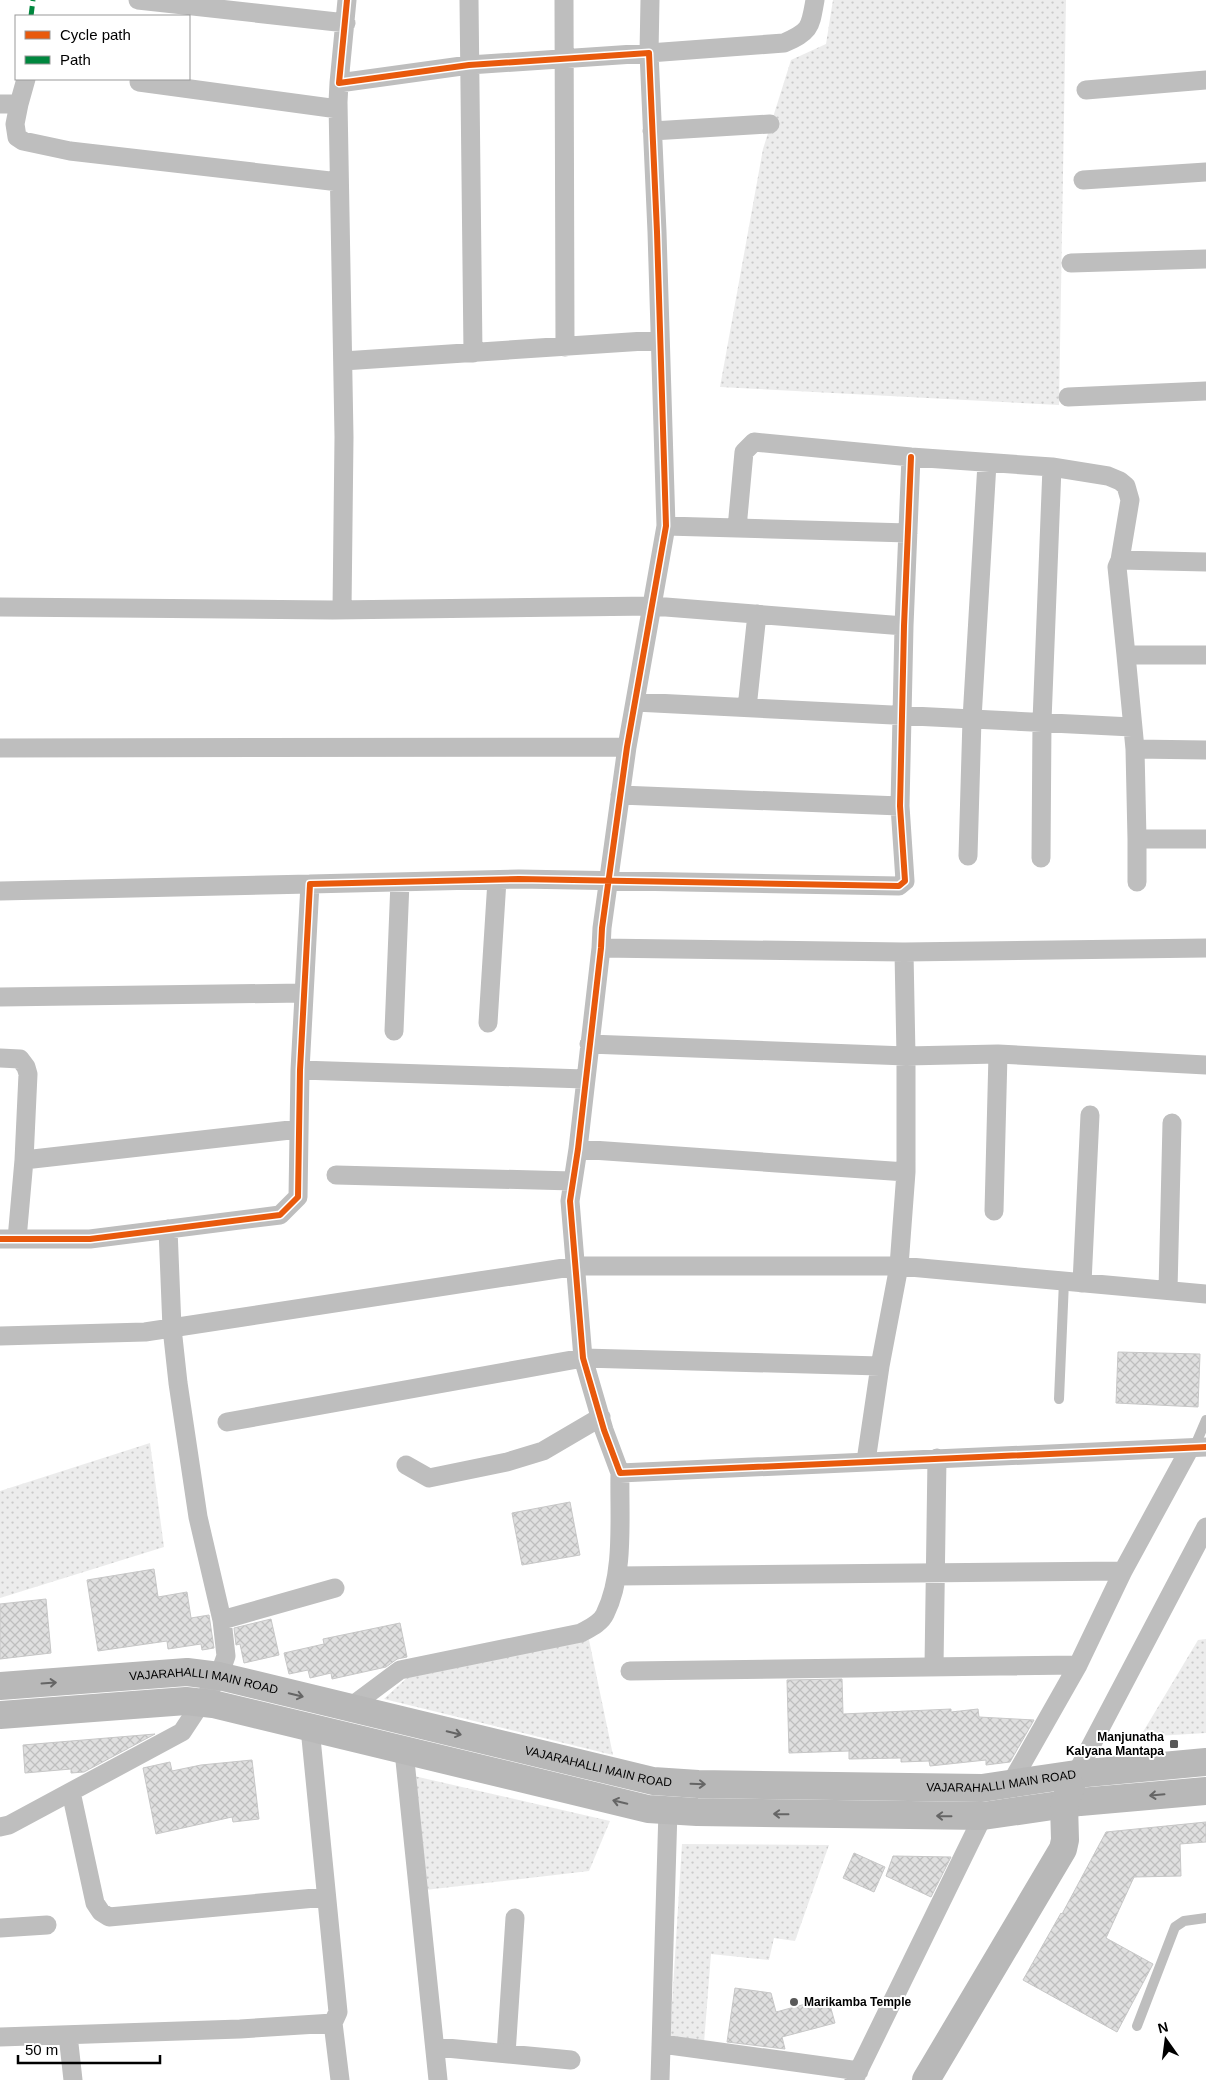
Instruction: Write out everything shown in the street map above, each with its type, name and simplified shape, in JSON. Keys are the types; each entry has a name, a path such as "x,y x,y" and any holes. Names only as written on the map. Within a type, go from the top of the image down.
{"main road":[{"name":"VAJARAHALLI MAIN ROAD","path":"0,1686 187,1672 219,1676 653,1781 698,1784 982,1788 1076,1774 1206,1762"},
{"name":"VAJARAHALLI MAIN ROAD","path":"0,1715 186,1701 201,1702 648,1809 697,1812 983,1816 1064,1804 1206,1791"},
{"path":"926,2080 1063,1849 1065,1840 1064,1804 1076,1774"}],"street":[{"path":"138,0 346,23"},
{"path":"342,610 344,436 338,109 347,0"},
{"path":"469,0 473,353"},
{"path":"564,0 565,347"},
{"path":"349,1708 400,1670 581,1633 595,1625 605,1615 618,1576 620,1473 583,1358 577,1266 570,1201 578,1149 602,928 620,795 666,526 649,53 650,0"},
{"path":"339,83 469,65 784,44 802,35 811,24 815,0"},
{"path":"26,80 15,124 16,137 23,141 70,151 340,182"},
{"path":"1086,90 1206,80"},
{"path":"139,82 338,109"},
{"path":"0,104 19,104"},
{"path":"652,131 770,124"},
{"path":"1083,180 1206,172"},
{"path":"1071,263 1206,259"},
{"path":"343,361 660,340"},
{"path":"1068,397 1206,391"},
{"path":"737,528 744,452 754,442 911,457 1052,467 1108,476 1126,486 1130,500 1120,560 1117,567 1135,749 1137,882"},
{"path":"0,891 496,880 609,880 899,886 905,881 900,806 901,716 911,457"},
{"path":"968,856 972,719 987,463"},
{"path":"1040,858 1042,721 1052,467"},
{"path":"666,526 908,533"},
{"path":"1120,560 1206,562"},
{"path":"0,607 342,610 653,606 904,626"},
{"path":"747,708 757,614"},
{"path":"1126,655 1206,655"},
{"path":"635,702 1132,727"},
{"path":"0,748 627,747"},
{"path":"1135,749 1206,750"},
{"path":"620,795 900,806"},
{"path":"1136,839 1206,839"},
{"path":"488,1023 496,880"},
{"path":"394,1031 400,882"},
{"path":"0,1058 20,1059 26,1066 28,1074 24,1160 8,1239 90,1239 280,1215 298,1197 300,1070 310,884"},
{"path":"601,948 904,952 1206,948"},
{"path":"866,1461 880,1366 899,1266 906,1172 904,952"},
{"path":"0,997 303,993"},
{"path":"589,1044 906,1056 998,1054 1206,1065"},
{"path":"994,1211 998,1054"},
{"path":"300,1070 585,1079"},
{"path":"1073,1282 1090,1115"},
{"path":"1168,1290 1172,1123"},
{"path":"24,1160 299,1129"},
{"path":"578,1149 906,1172"},
{"path":"336,1175 573,1181"},
{"path":"0,1828 9,1825 182,1732 219,1676 226,1656 222,1620 198,1516 172,1328 168,1229"},
{"path":"0,1336 145,1332 577,1266 899,1266 1206,1294"},
{"path":"227,1422 583,1358 880,1366"},
{"path":"406,1465 429,1478 508,1462 543,1451 601,1417"},
{"path":"620,1473 1197,1448"},
{"path":"1011,1783 1078,1664 1123,1571 1197,1448"},
{"path":"934,1667 937,1458"},
{"path":"1076,1774 1206,1527"},
{"path":"618,1576 1123,1571"},
{"path":"222,1620 335,1588"},
{"path":"630,1671 1078,1664"},
{"path":"310,1728 338,2012 333,2023 340,2080"},
{"path":"404,1750 438,2080"},
{"path":"71,1792 95,1903 100,1912 109,1917 326,1897"},
{"path":"660,2080 668,1810"},
{"path":"662,2044 856,2076 983,1816"},
{"path":"506,2054 514,1918"},
{"path":"0,1928 47,1925"},
{"path":"0,2037 240,2029 333,2023"},
{"path":"68,2035 73,2080"},
{"path":"436,2047 571,2060"}],"lane":[{"path":"1059,1400 1073,1282"},
{"path":"1197,1448 1206,1420"},
{"path":"1137,2026 1175,1927 1184,1922 1206,1918"}],"shaded area":[{"path":"833,0 1066,0 1059,405 720,387 763,149 791,60 826,44"},
{"path":"150,1443 164,1547 0,1598 0,1491"},
{"path":"1206,1639 1206,1733 1140,1737 1198,1640"},
{"path":"589,1640 613,1755 384,1699 411,1674"},
{"path":"414,1776 610,1821 589,1871 425,1890"},
{"path":"682,1844 829,1845 795,1941 774,1938 769,1960 711,1954 704,2043 670,2036"}],"building":[{"path":"1118,1352 1200,1354 1198,1407 1116,1403"},
{"path":"570,1502 580,1555 522,1565 512,1513"},
{"path":"154,1569 158,1597 187,1592 191,1618 209,1615 214,1648 202,1650 201,1644 168,1649 167,1641 98,1651 87,1580"},
{"path":"46,1599 51,1653 0,1659 0,1604"},
{"path":"271,1619 279,1655 244,1663 240,1644 236,1645 234,1628"},
{"path":"400,1623 407,1657 397,1659 386,1667 332,1679 331,1673 310,1678 308,1670 289,1674 284,1653 324,1644 323,1639"},
{"path":"842,1679 843,1714 951,1709 951,1712 978,1709 979,1717 1034,1720 1010,1762 986,1765 986,1760 930,1766 929,1761 901,1762 901,1758 849,1759 849,1751 789,1753 787,1680"},
{"path":"155,1734 84,1772 71,1773 71,1769 25,1773 23,1745"},
{"path":"252,1760 259,1819 233,1822 232,1817 156,1834 143,1768 170,1762 172,1771 201,1765"},
{"path":"1206,1822 1206,1842 1180,1844 1181,1876 1134,1877 1106,1938 1153,1964 1117,2032 1023,1980 1062,1914 1106,1832"},
{"path":"854,1853 885,1867 874,1892 843,1878"},
{"path":"893,1856 951,1857 931,1897 886,1876"},
{"path":"735,1988 771,1993 776,2012 828,1998 835,2023 782,2037 785,2049 727,2042"}],"marked path":[{"path":"31,15 33,0"}],"cycle path":[{"path":"347,0 339,83 469,65 649,53 657,232 666,526 627,747 602,928 578,1149 570,1201 583,1358 604,1430 620,1473 1206,1447"},
{"path":"0,1239 90,1239 280,1215 298,1197 300,1070 310,884 519,879 899,886 905,881 900,806 904,626 911,457"}],"place":[{"name":"Manjunatha Kalyana Mantapa","path":"1174,1744"},
{"name":"Marikamba Temple","path":"794,2002"}]}
